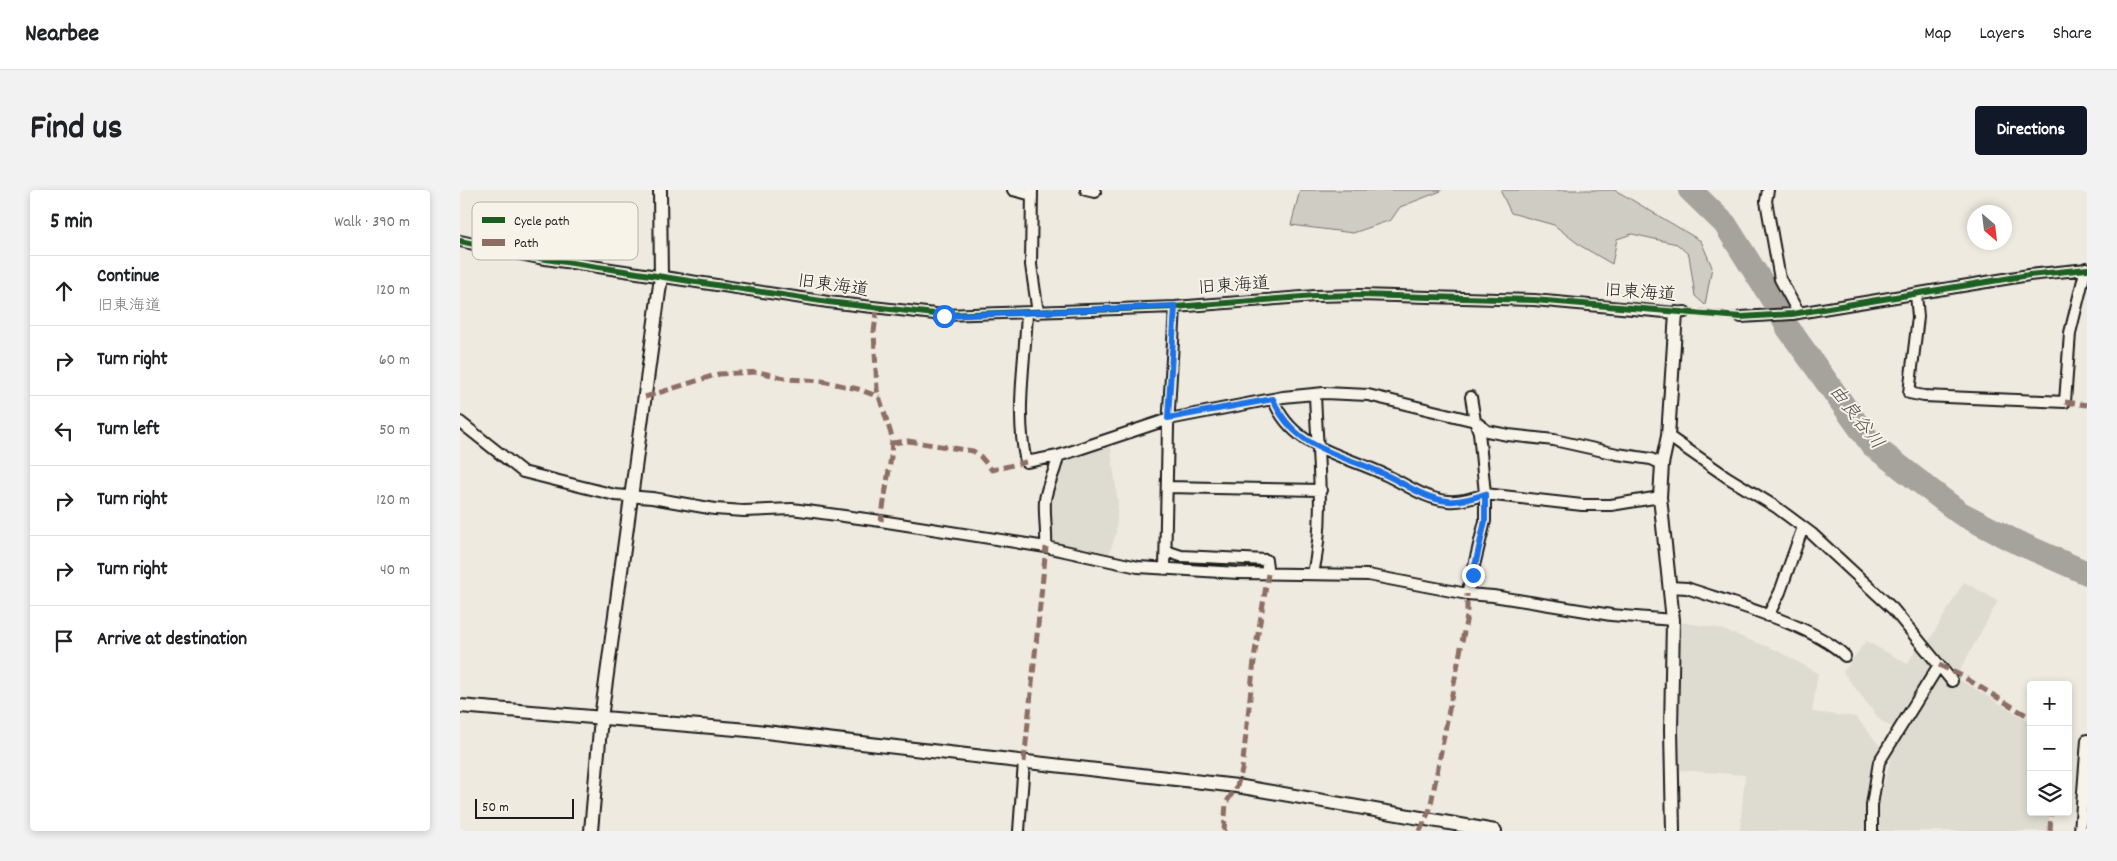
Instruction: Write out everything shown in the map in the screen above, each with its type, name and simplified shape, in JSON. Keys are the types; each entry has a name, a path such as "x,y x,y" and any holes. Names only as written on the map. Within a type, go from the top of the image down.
{"street":[{"path":"591,831 601,718 661,277 659,190"},
{"path":"1013,190 1032,193 1031,265 1033,313 1022,419 1023,448 1026,462 1058,456 1168,418 1273,399 1315,394 1368,395 1475,421 1487,431 1508,436 1554,440 1616,454 1651,459 1662,464"},
{"path":"1768,190 1766,202 1780,279 1795,313"},
{"name":"旧東海道","path":"552,260 828,302 944,316 1175,306 1316,296 1360,295 1534,300 1680,313"},
{"path":"1740,317 1795,313 2029,275 2086,268 2070,333 2065,402 1924,396 1909,393 1918,318 1916,294"},
{"path":"1166,569 1168,418 1175,306"},
{"path":"1673,831 1671,730 1673,620 1660,497 1662,464 1668,436 1680,313"},
{"path":"1313,574 1318,550 1321,490 1315,394"},
{"path":"1468,594 1485,521 1485,494 1479,432 1471,397"},
{"path":"1273,399 1279,414 1317,448 1386,475 1421,494 1448,501 1472,499 1485,494 1582,506 1611,505 1660,497"},
{"path":"460,422 523,472 615,495 715,509 744,511 792,509 1046,547 1138,567 1268,574 1368,575 1468,594 1493,596 1611,615 1673,620"},
{"path":"1668,436 1803,527 1893,609 1952,680"},
{"path":"1046,547 1045,500 1049,481 1056,467 1058,456"},
{"path":"1167,487 1321,490"},
{"path":"1768,616 1780,592 1803,527"},
{"path":"1166,551 1181,556 1266,560 1268,574"},
{"path":"1670,587 1687,588 1768,616 1835,645 1845,656"},
{"path":"1872,831 1872,805 1879,762 1939,665"},
{"path":"460,706 748,730 1237,786 1495,831"},
{"path":"2080,831 2087,740"},
{"path":"1020,831 1024,762"}],"shaded area":[{"path":"1300,190 1441,191 1400,207 1391,220 1353,233 1291,225"},
{"path":"1502,190 1614,190 1622,194 1701,241 1712,267 1705,305 1695,296 1689,255 1677,244 1632,234 1617,239 1612,264 1581,246 1554,225 1511,213 1501,192"},
{"path":"1110,442 1118,503 1116,533 1109,555 1050,543 1048,496 1053,483 1070,456"},
{"path":"1964,582 1998,601 1959,672 1942,663 1928,643"},
{"path":"1680,622 1718,628 1774,649 1818,673 1812,712 1856,717 1880,746 1874,759 1867,831 1740,831 1745,775 1679,770"},
{"path":"1866,641 1908,664 1917,646 1933,662 1893,728 1880,720 1843,672"},
{"path":"1955,677 2027,720 2027,816 2049,816 2049,831 1877,831 1878,808 1896,737 1936,678"}],"waterway":[{"name":"由良谷川","path":"1690,190 1725,224 1776,305 1788,328 1872,445 1960,513 2012,540 2087,573"}],"tunnel":[{"path":"1685,312 1741,317"}],"marked path":[{"path":"877,308 874,332 877,390 892,437 891,457 881,521"},
{"path":"645,397 719,374 759,372 788,379 822,381 858,389 879,397"},
{"path":"2065,402 2087,405"},
{"path":"892,443 908,441 973,451 992,470 1026,462"},
{"path":"1024,762 1046,547"},
{"path":"1224,831 1226,803 1237,786 1242,770 1255,652 1268,574"},
{"path":"1420,831 1430,809 1467,616 1467,594"},
{"path":"1939,665 1962,676 2027,716"},
{"path":"2050,831 2051,816"}],"cycle path":[{"path":"460,241 472,244"},
{"path":"552,260 828,302 944,315 1175,307 1315,296 1360,295 1534,300 1741,317 1792,314 2029,275 2087,269"}],"route":[{"path":"944,316 1175,306 1168,418 1273,399 1279,414 1294,430 1317,448 1386,475 1421,494 1448,501 1472,499 1485,494 1485,521 1473,575"}]}
